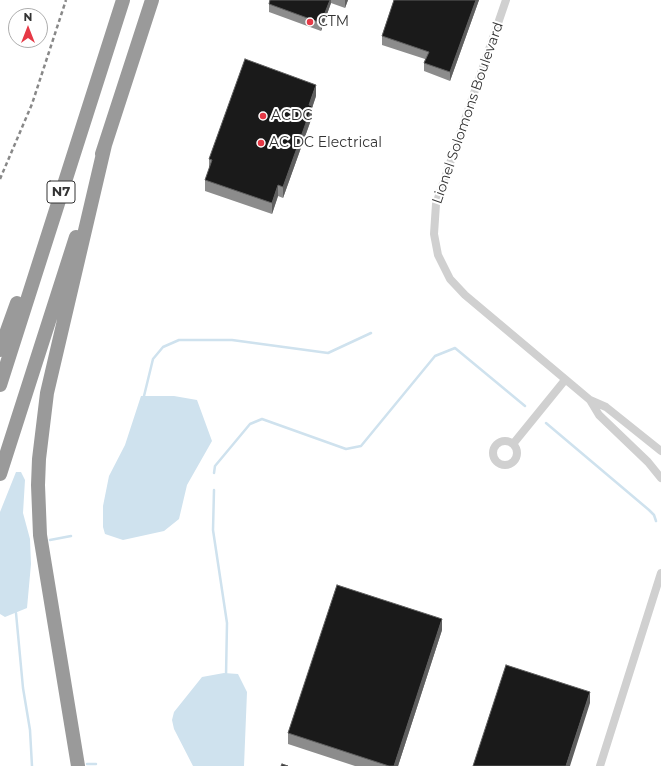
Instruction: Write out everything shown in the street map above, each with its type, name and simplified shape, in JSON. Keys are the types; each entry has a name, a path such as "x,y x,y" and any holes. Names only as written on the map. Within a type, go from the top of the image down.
{"highway":[{"name":"N7","path":"0,385 123,0"},
{"name":"N7","path":"0,474 152,0"},
{"path":"0,350 116,20"},
{"path":"78,766 40,535 38,465 47,393 105,145"}],"street":[{"name":"Lionel Solomons Boulevard","path":"506,0 436,204 434,219 436,244 443,266 455,285 465,295 565,380 590,400 606,407 648,443 661,451"},
{"path":"513,444 565,380"},
{"name":"Lionel Solomons Boulevard","path":"590,400 599,414 648,462 661,478"},
{"path":"600,766 661,573"}],"water":[{"path":"141,396 174,396 197,400 212,441 187,485 179,519 164,531 123,540 105,534 103,527 103,506 109,476 125,445"},
{"path":"16,472 21,472 25,480 23,513 30,539 31,564 27,608 5,617 0,614 0,512"},
{"path":"224,673 238,674 247,692 244,766 193,766 174,729 172,720 174,712 202,677"}],"building":[{"path":"270,0 330,0 321,23 269,4"},
{"path":"394,0 476,0 450,72 424,63 429,52 382,36"},
{"name":"AC DC Electrical","path":"245,59 316,85 309,105 312,106 283,187 278,185 272,203 205,180 212,160 209,159"},
{"path":"337,585 442,619 394,766 389,766 288,733"},
{"path":"506,665 590,692 566,766 473,766"}],"waterway":[{"path":"144,396 153,359 163,347 179,340 232,340 328,353 371,333"},
{"path":"214,473 215,466 250,424 262,419 346,449 361,446 435,356 455,348 525,406"},
{"path":"546,423 649,510 654,515 656,521"},
{"path":"214,490 213,530 227,623 226,676"},
{"path":"50,540 71,536"},
{"path":"16,613 23,688 30,730 32,766"},
{"path":"87,764 96,764"}],"railway":[{"path":"0,179 32,104 66,0"}],"place":[{"name":"CTM","path":"310,22"},
{"name":"ACDC","path":"263,116"},
{"name":"AC DC Electrical","path":"261,143"}]}
